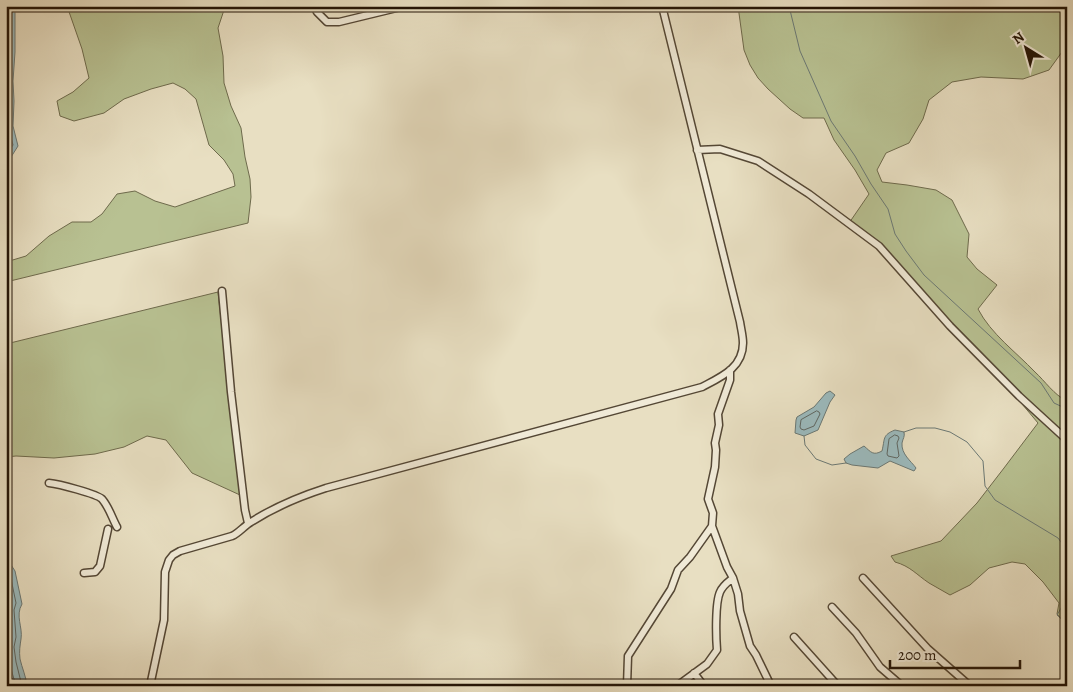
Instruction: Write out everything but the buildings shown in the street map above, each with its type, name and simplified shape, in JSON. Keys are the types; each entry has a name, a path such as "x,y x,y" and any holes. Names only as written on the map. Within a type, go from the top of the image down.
{"street":[{"path":"314,6 327,22 339,22 405,6"},
{"path":"150,686 164,620 165,572 169,560 180,551 232,536 248,523 300,496 702,387 722,376 738,363 743,343 740,322 662,6"},
{"path":"697,150 720,149 758,161 809,194 879,246 957,333 1019,396 1067,440"},
{"path":"222,291 231,392 248,523"},
{"path":"730,370 730,380 718,414 719,425 715,443 715,467 708,499 713,513 712,526 733,578 750,646 771,686"},
{"path":"49,483 60,484 100,497 106,504 117,527"},
{"path":"627,686 628,656 672,589 678,570 690,557 712,526"},
{"path":"84,573 95,572 100,566 108,528"},
{"path":"677,686 707,664 717,650 719,593 724,585 733,578"},
{"path":"863,578 928,649 970,686"},
{"path":"832,607 856,633 880,667 902,686"},
{"path":"794,637 838,686"},
{"path":"694,673 704,686"}],"green space":[{"path":"67,6 227,6 218,28 223,56 224,83 231,106 241,128 250,179 251,197 248,223 6,282 6,262 26,256 49,236 72,222 91,222 102,214 117,194 135,191 155,201 175,207 235,186 233,174 224,160 209,145 196,99 185,89 173,83 124,99 104,113 74,121 60,116 57,101 73,92 89,78 82,49"},
{"path":"738,6 1067,6 1067,45 1049,70 1023,79 981,77 952,82 929,100 923,119 909,143 886,153 877,170 882,182 936,190 952,200 969,234 967,257 977,269 997,285 978,309 983,318 997,335 1054,392 1067,401 1067,625 1057,614 1059,603 1043,582 1025,564 1012,562 989,568 970,585 950,595 929,583 909,568 895,562 891,556 941,541 977,503 1038,423 878,249 847,226 869,194 834,140 824,118 803,118 790,109 758,78 744,50"},
{"path":"218,292 240,495 192,473 166,440 147,436 124,447 95,454 54,458 6,457 6,344"}],"water":[{"path":"6,6 15,6 13,126 18,146 6,165"},
{"path":"830,391 835,395 818,430 804,436 795,433 797,417 814,407"},
{"path":"895,430 904,432 902,447 916,468 914,471 890,461 878,468 846,463 844,459 864,446 870,452 882,451 886,436"},
{"path":"6,557 15,571 22,604 19,613 20,656 27,686 6,686"}],"waterway":[{"path":"789,6 800,51 831,121 888,209 895,234 906,251 924,275 1041,383 1054,403 1067,409"},
{"path":"904,432 916,428 935,428 950,432 967,442 983,461 985,486 995,500 1058,538 1067,550"},
{"path":"804,436 805,445 816,459 832,465 846,463"},
{"path":"1067,598 1057,615 1067,624"}]}
